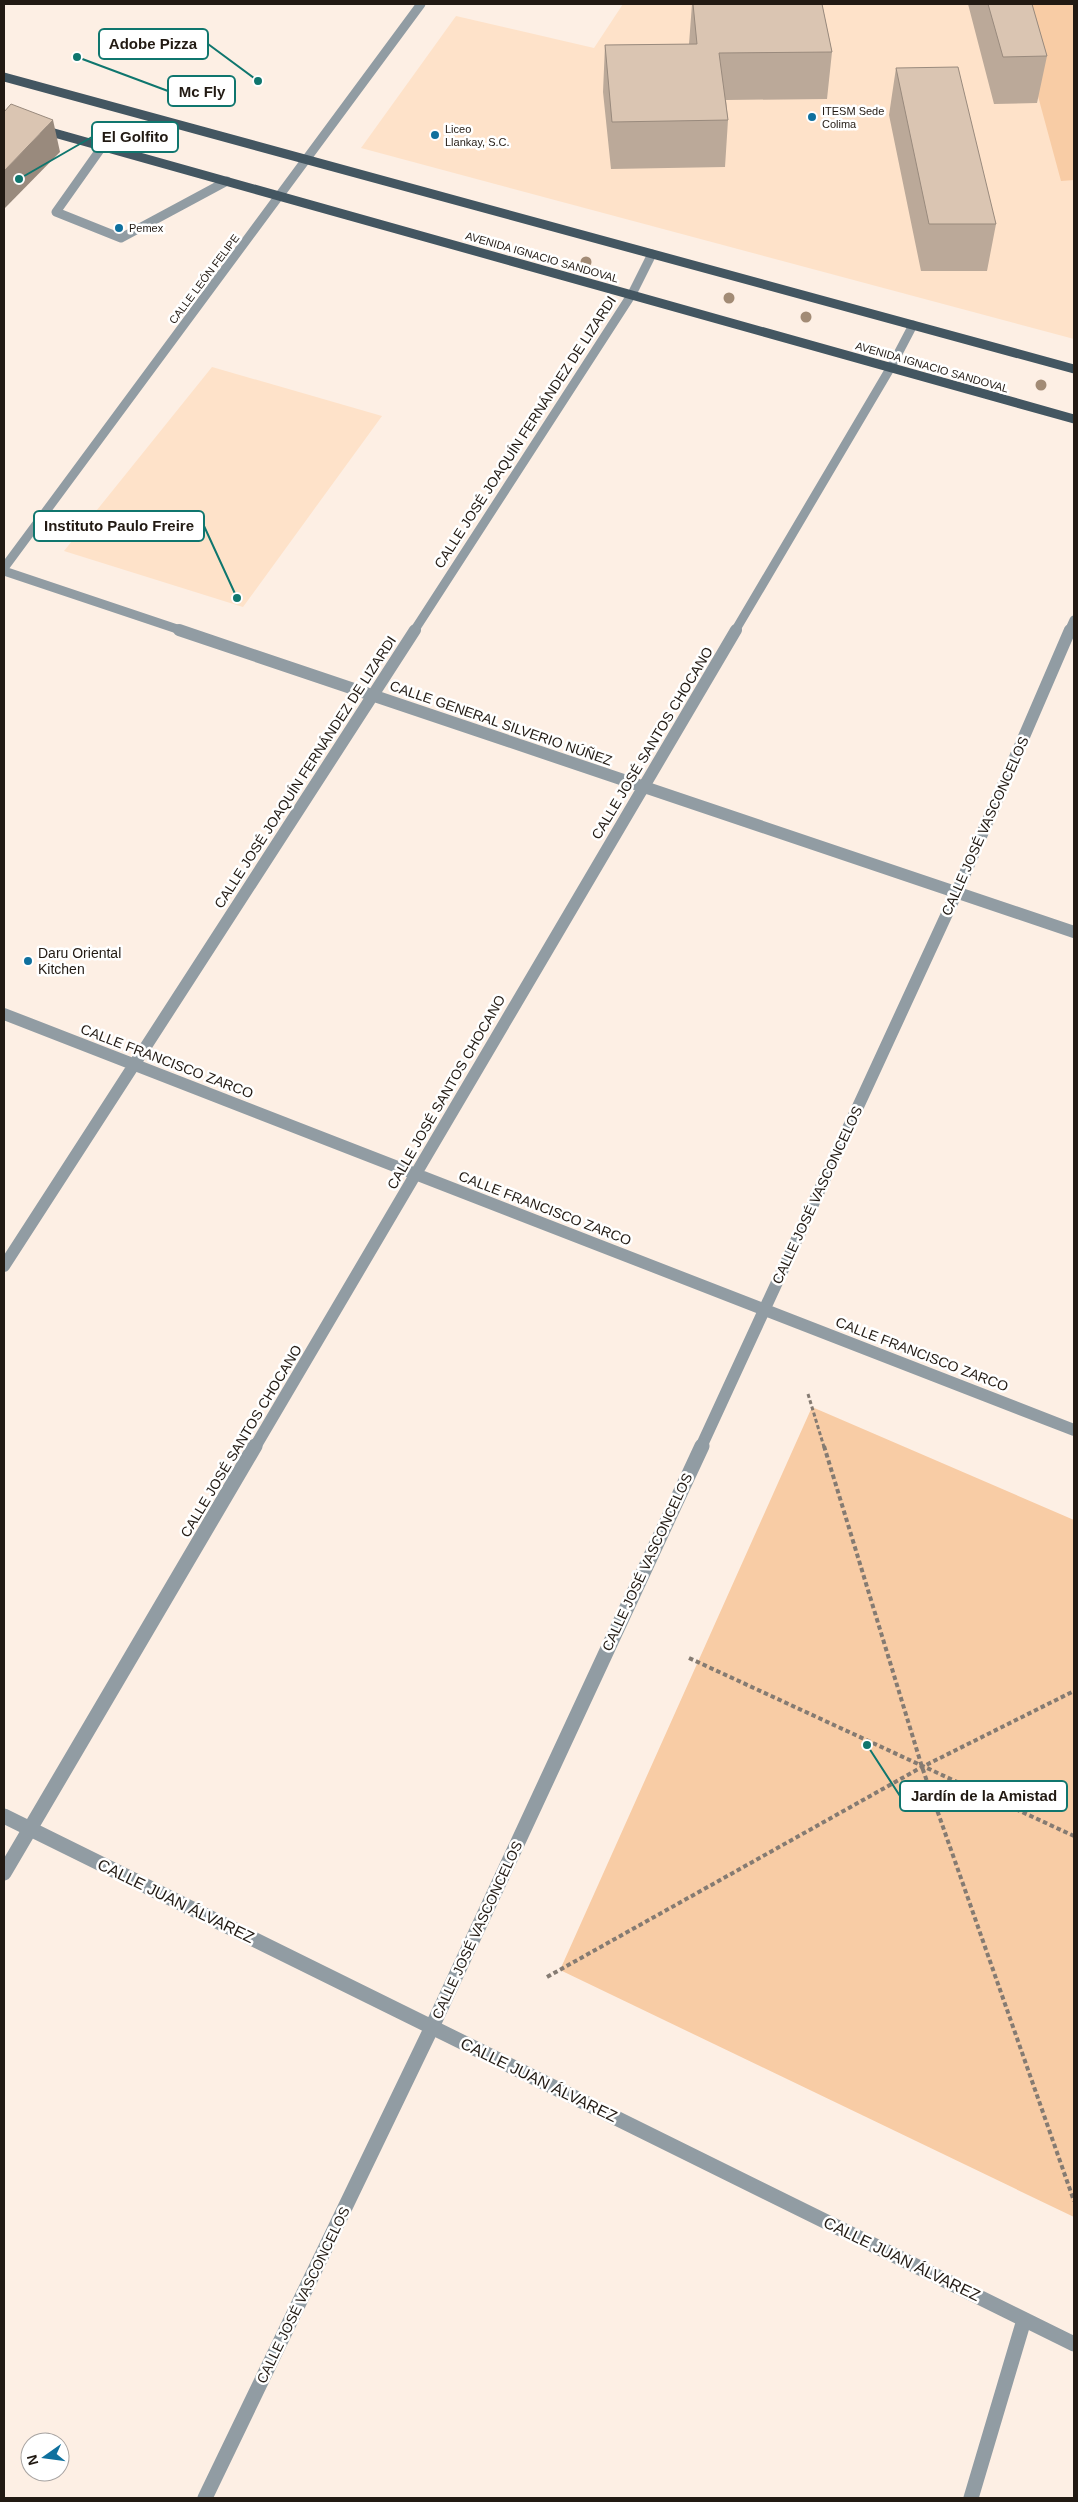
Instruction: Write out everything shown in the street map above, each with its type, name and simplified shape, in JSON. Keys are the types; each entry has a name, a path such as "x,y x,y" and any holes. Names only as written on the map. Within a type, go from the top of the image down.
{"main road":[{"path":"4,77 1074,369"},
{"name":"AVENIDA IGNACIO SANDOVAL","path":"30,126 1074,419"}],"street":[{"name":"CALLE LEÓN FELIPE","path":"4,569 421,4"},
{"path":"102,147 56,212 121,238 227,181"},
{"name":"CALLE JOSÉ JOAQUÍN FERNÁNDEZ DE LIZARDI","path":"4,1266 632,294 652,254"},
{"name":"CALLE JOSÉ SANTOS CHOCANO","path":"4,1873 914,325"},
{"name":"CALLE GENERAL SILVERIO NÚÑEZ","path":"4,569 1074,932"},
{"name":"CALLE JOSÉ VASCONCELOS","path":"205,2498 432,2027 765,1310 957,892 1074,620"},
{"name":"CALLE FRANCISCO ZARCO","path":"4,1014 1074,1430"},
{"name":"CALLE JUAN ÁLVAREZ","path":"4,1816 1074,2344"},
{"path":"971,2498 1024,2320"}],"path":[{"path":"808,1394 922,1767 1074,2201"},
{"path":"689,1658 1074,1836"},
{"path":"547,1977 922,1767 1074,1691"}],"shaded area":[{"name":"ITESM Sede Colima","path":"623,4 1074,4 1074,339 361,148 456,16 594,48"},
{"path":"1013,4 1074,4 1074,180 1061,181"},
{"path":"212,367 382,416 243,607 64,551"},
{"path":"812,1407 1074,1520 1074,2217 560,1970"}],"building":[{"path":"693,4 822,4 832,52 719,53 728,120 612,122 605,45 697,44"},
{"path":"988,4 1032,4 1047,56 1003,57"},
{"path":"958,67 996,224 929,224 896,68"},
{"path":"11,104 53,120 4,171 4,112"}],"place":[{"name":"Mc Fly","path":"77,57"},
{"name":"Adobe Pizza","path":"258,81"},
{"name":"ITESM Sede Colima","path":"812,117"},
{"name":"Liceo Llankay, S.C.","path":"435,135"},
{"name":"El Golfito","path":"19,179"},
{"name":"Pemex","path":"119,228"},
{"name":"Instituto Paulo Freire","path":"237,598"},
{"name":"Daru Oriental Kitchen","path":"28,961"},
{"name":"Jardín de la Amistad","path":"867,1745"}]}
